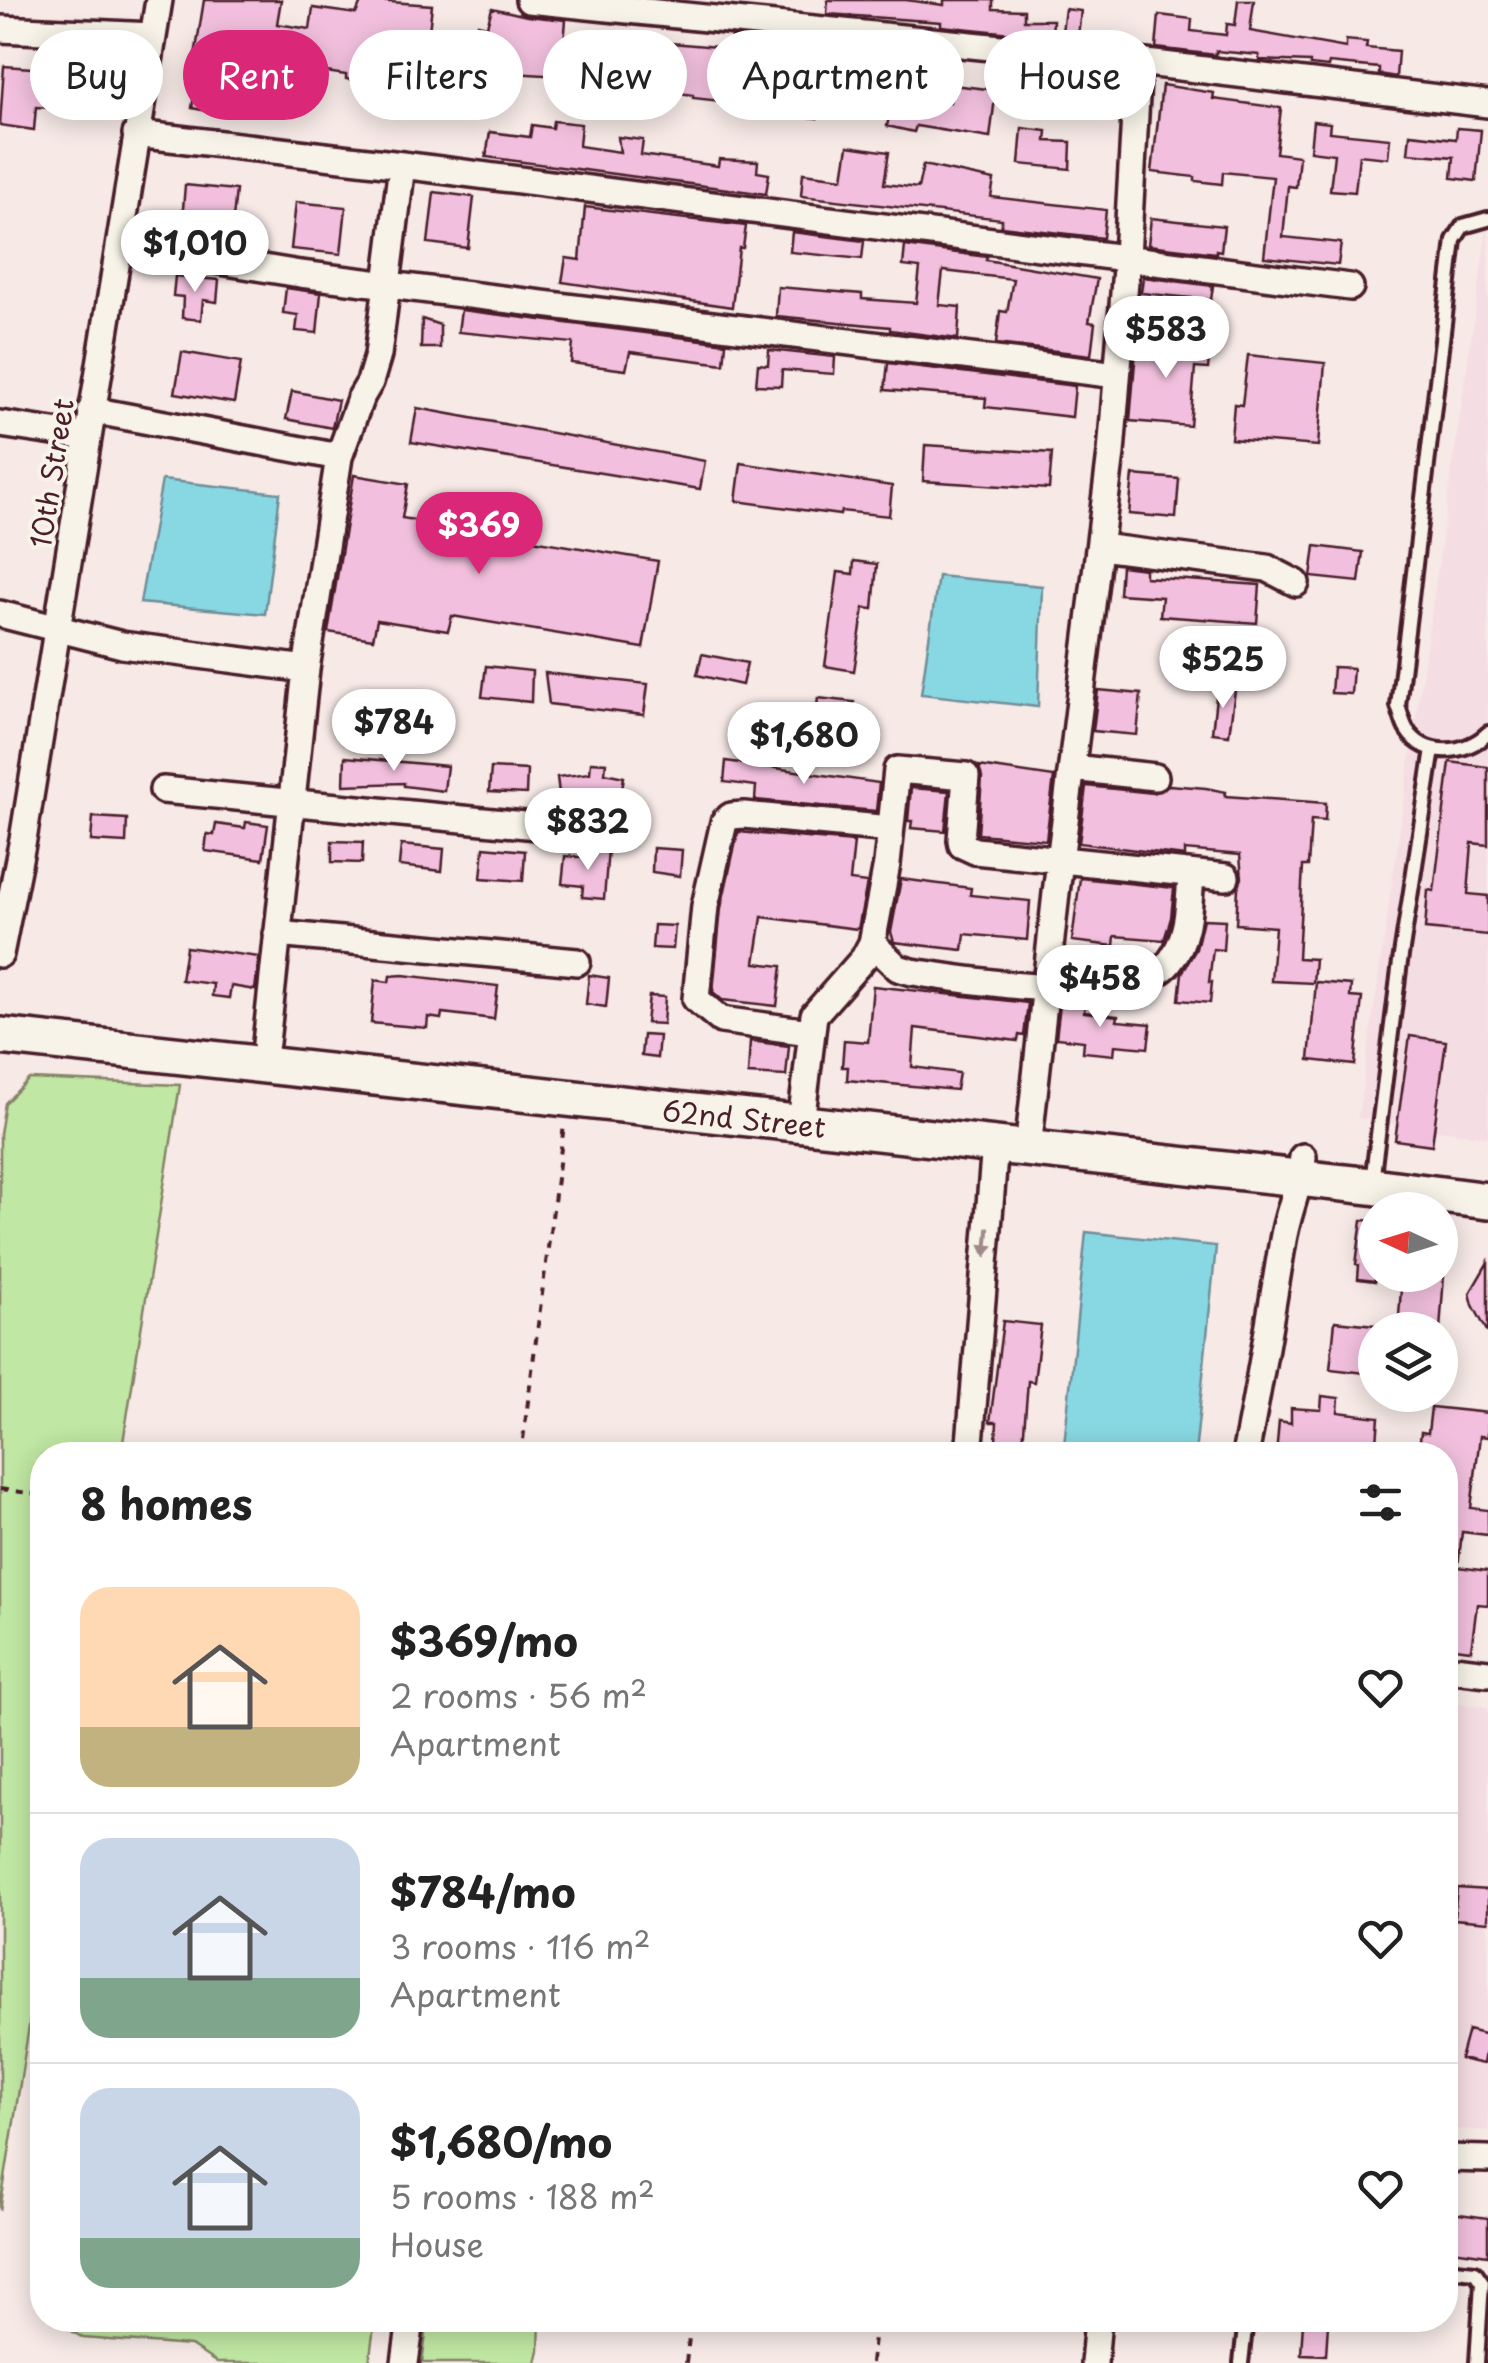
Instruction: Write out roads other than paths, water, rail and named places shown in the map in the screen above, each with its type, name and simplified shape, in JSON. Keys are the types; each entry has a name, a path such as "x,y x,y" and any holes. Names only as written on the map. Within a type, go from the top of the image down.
{"main road":[{"name":"62nd Street","path":"0,1014 172,1044 802,1112 1018,1140 1373,1175 1488,1179"},
{"name":"62nd Street","path":"0,1036 172,1044 266,1043 569,1089"},
{"name":"62nd Street","path":"1373,1175 1488,1202"}],"street":[{"name":"10th Street","path":"154,30 159,0"},
{"path":"537,0 984,46"},
{"path":"0,29 30,30"},
{"path":"1156,64 1488,104"},
{"name":"10th Street","path":"0,954 57,630 138,120"},
{"path":"971,1442 1045,989 1100,547 1127,256 1135,120"},
{"path":"136,134 1350,287"},
{"path":"266,1043 306,669 339,456 374,370 402,165"},
{"path":"214,260 1117,375"},
{"path":"91,410 339,456"},
{"path":"0,424 87,437"},
{"path":"1100,547 1267,568 1296,583"},
{"path":"0,614 137,648 306,669"},
{"path":"1072,768 1155,777"},
{"path":"802,1112 810,1032 821,1004 864,958 872,943 898,770 966,776 962,845 975,851 1226,878"},
{"path":"163,790 608,833"},
{"path":"810,1032 721,1020 696,999 704,906 724,822 731,816 744,815 890,829"},
{"path":"872,943 898,968 912,972 1045,989 1100,987 1150,977 1166,967 1182,943 1191,874"},
{"path":"277,934 577,962"},
{"path":"1248,1442 1276,1299 1283,1239 1302,1168"},
{"path":"1458,1670 1488,1673"},
{"path":"1458,2159 1488,2160"},
{"path":"405,2363 409,2332"},
{"path":"1094,2363 1097,2332"}],"lane":[{"path":"1488,219 1463,226 1454,240 1398,706 1406,730 1433,749 1460,748 1478,742 1488,732"},
{"path":"1373,1175 1433,749"},
{"path":"1458,2270 1475,2272 1482,2282 1477,2363"},
{"path":"1241,2363 1245,2332"}],"water":[{"path":"162,480 280,493 265,614 140,603"},
{"path":"938,576 1042,586 1038,707 921,694"},
{"path":"1086,1232 1216,1246 1196,1442 1064,1442"}]}
